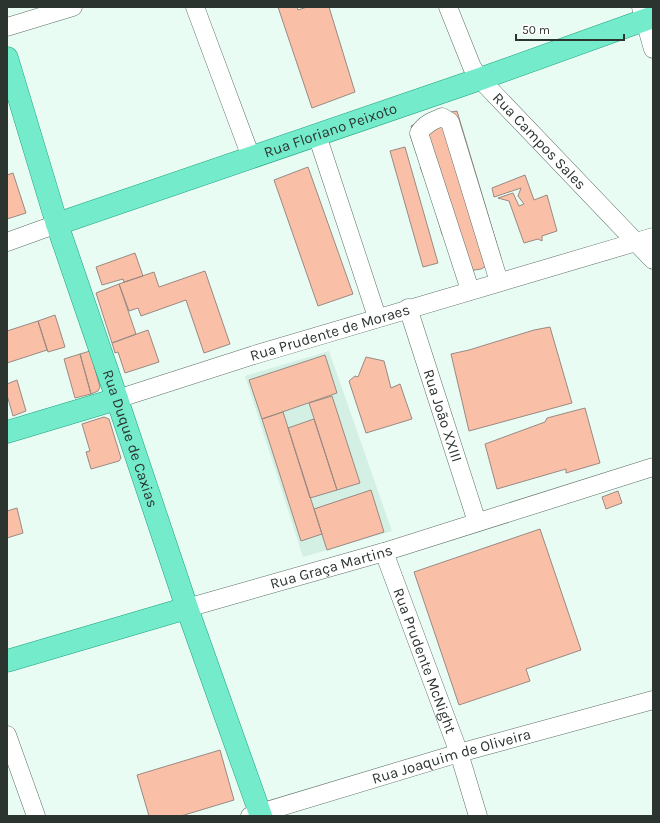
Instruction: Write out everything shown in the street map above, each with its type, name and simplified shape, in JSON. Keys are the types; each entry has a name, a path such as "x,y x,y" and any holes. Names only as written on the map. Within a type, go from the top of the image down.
{"main road":[{"name":"Rua Floriano Peixoto","path":"57,224 480,79 646,15"},
{"name":"Rua Duque de Caxias","path":"7,58 57,224 257,815"},
{"name":"Rua Prudente de Moraes","path":"7,432 117,399"},
{"name":"Rua Graça Martins","path":"7,661 187,608"}],"street":[{"path":"7,27 73,7"},
{"path":"195,7 251,157"},
{"name":"Rua Campos Sales","path":"448,7 472,67 480,79 653,260"},
{"path":"646,15 653,49"},
{"path":"470,290 419,133 423,127 432,121 442,118 450,122 499,282"},
{"path":"317,135 377,317"},
{"name":"Rua Floriano Peixoto","path":"7,242 57,224"},
{"name":"Rua Prudente de Moraes","path":"117,399 377,317 653,237"},
{"name":"Rua João XXIII","path":"408,308 477,522"},
{"name":"Rua Graça Martins","path":"187,608 384,552 653,467"},
{"name":"Rua Prudente McNight","path":"384,552 459,753 478,816"},
{"name":"Rua Joaquim de Oliveira","path":"257,815 459,753 652,703"},
{"path":"7,735 36,816"}],"shaded area":[{"path":"329,351 392,531 303,557 245,376"}],"building":[{"path":"278,7 297,7 298,10 307,7 329,7 355,92 312,108"},
{"path":"457,111 501,258 481,269 456,273 446,240 442,234 429,188 420,167 424,164 417,155 410,135 413,132 411,126 433,115"},
{"path":"405,147 438,263 423,267 390,151"},
{"path":"308,167 353,294 318,306 274,180"},
{"path":"13,173 26,213 7,219 7,175"},
{"path":"525,175 534,200 547,195 557,231 542,236 542,241 538,239 524,243 509,201 498,198 513,193 519,206 524,204 518,196 521,188 494,197 492,188"},
{"path":"135,253 143,276 124,282 123,279 102,285 96,267"},
{"path":"205,271 230,344 204,353 186,300 141,316 138,308 129,311 119,284 154,272 159,287"},
{"path":"119,284 136,334 112,343 96,293"},
{"path":"55,315 65,347 48,352 38,321"},
{"path":"38,321 47,350 7,363 7,331"},
{"path":"550,327 572,403 469,431 451,354 534,330"},
{"path":"148,330 159,362 125,373 118,352 115,353 112,343"},
{"path":"90,351 100,387 98,391 91,394 80,354"},
{"path":"80,354 91,394 75,398 64,359"},
{"path":"325,355 337,393 262,419 249,380"},
{"path":"366,357 384,361 391,388 400,384 412,419 366,433 349,381 355,376 358,377"},
{"path":"17,380 26,411 13,416 7,395 7,384"},
{"path":"332,396 360,483 337,490 309,403"},
{"path":"585,408 600,463 566,473 566,469 497,489 485,444 545,422 547,418"},
{"path":"283,412 322,534 301,541 262,419"},
{"path":"104,417 109,419 121,458 119,461 91,469 86,452 90,451 82,424"},
{"path":"314,419 337,490 310,498 288,428"},
{"path":"371,490 384,532 327,550 314,509"},
{"path":"618,491 622,503 606,509 602,497"},
{"path":"17,508 23,533 7,538 7,511"},
{"path":"540,529 581,650 526,669 530,681 459,705 414,572"},
{"path":"220,750 234,800 181,816 149,816 137,775"}]}
